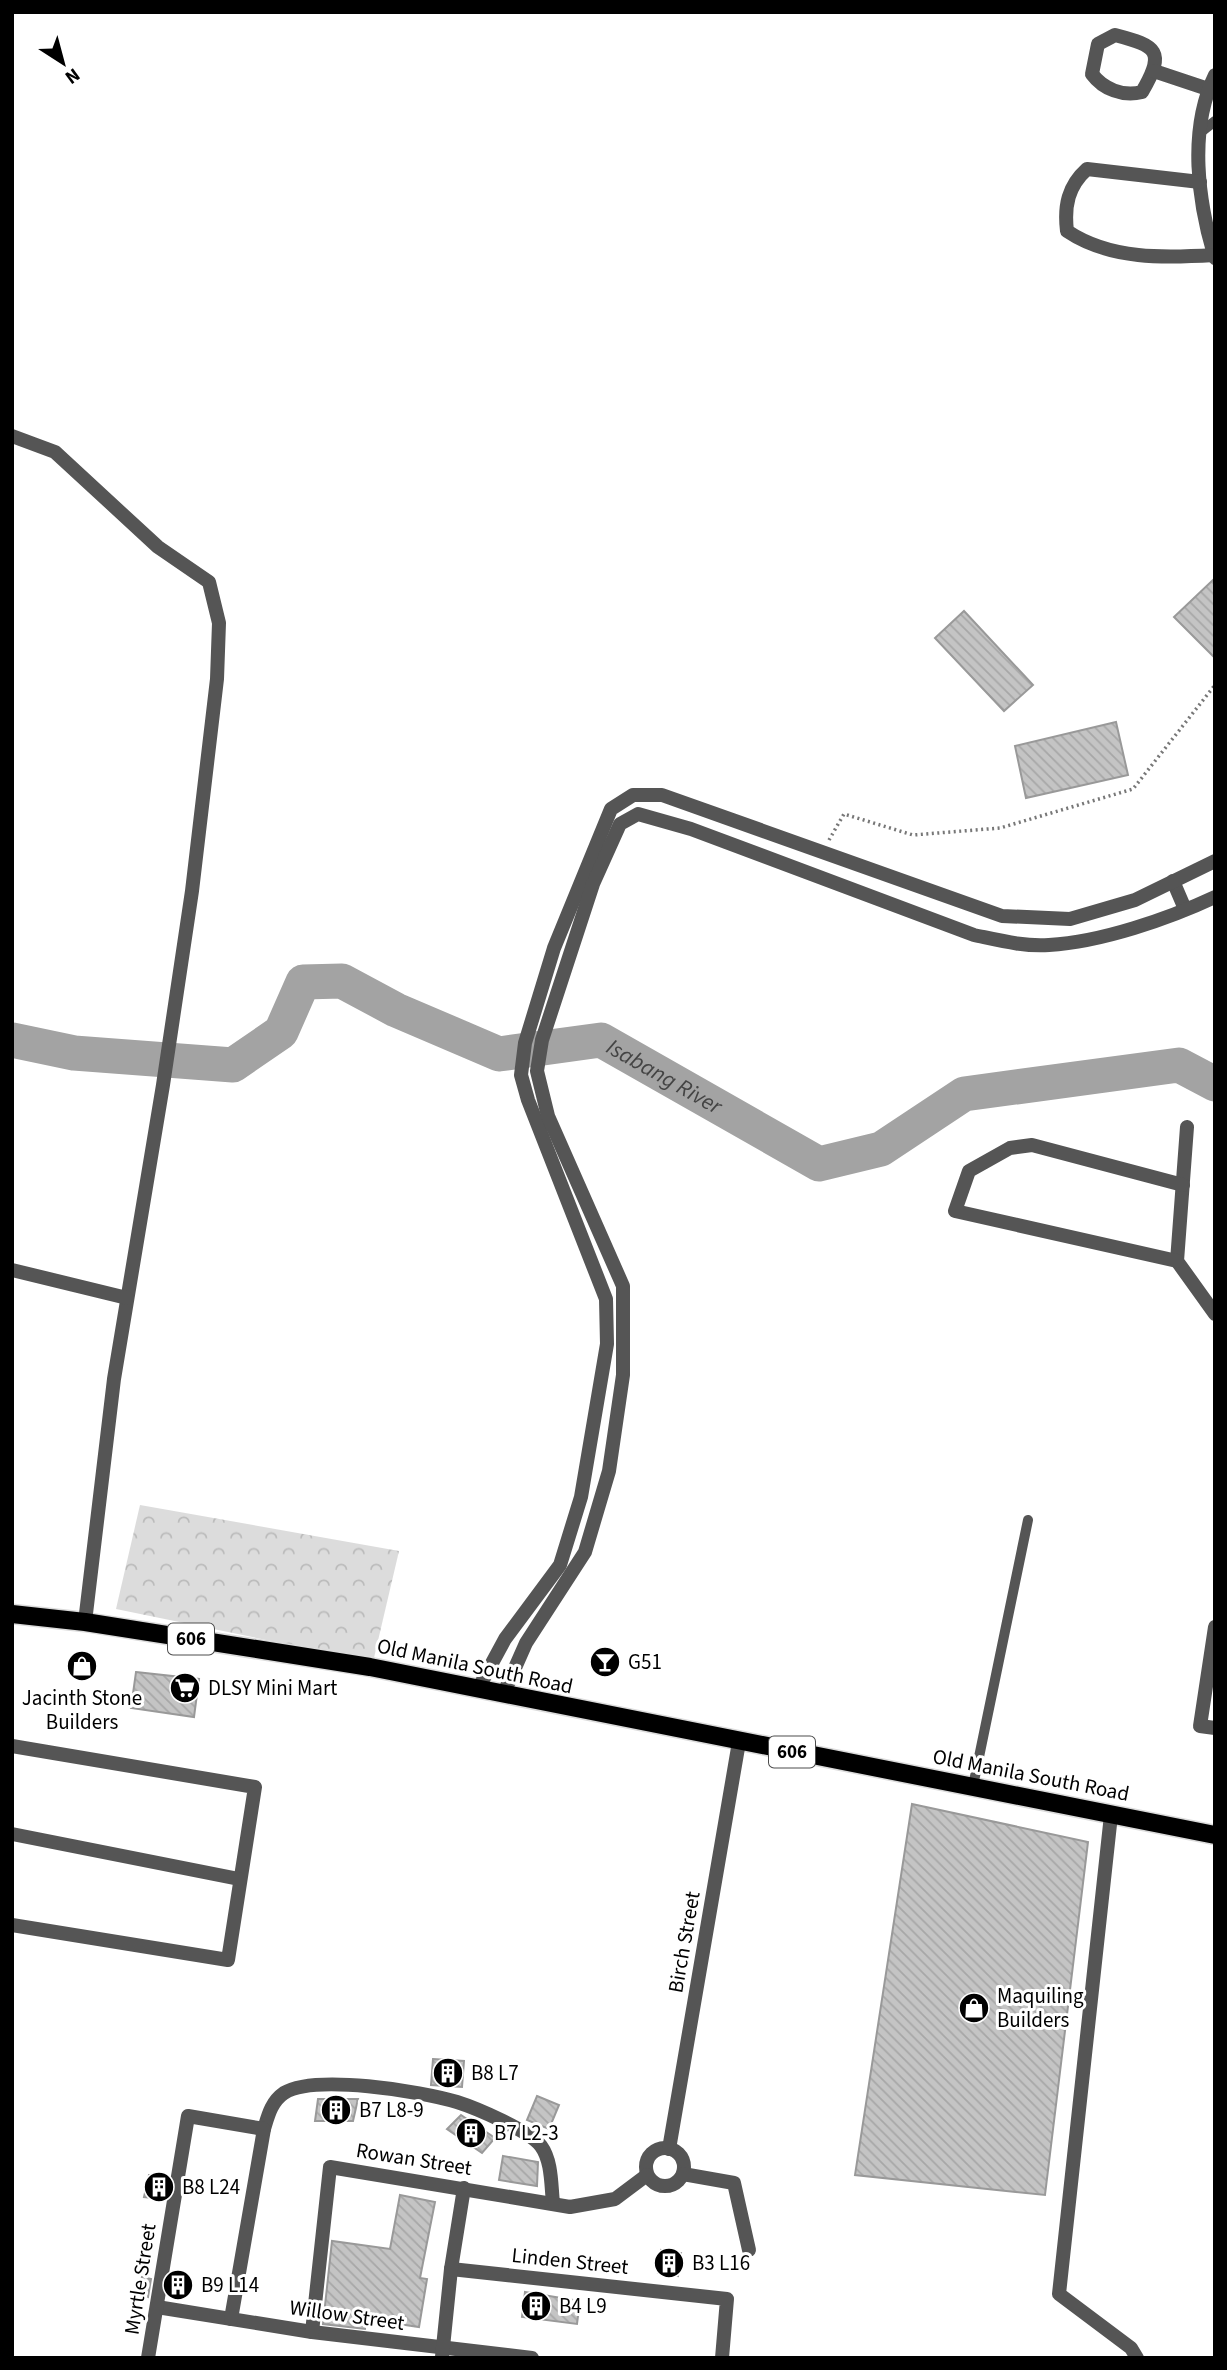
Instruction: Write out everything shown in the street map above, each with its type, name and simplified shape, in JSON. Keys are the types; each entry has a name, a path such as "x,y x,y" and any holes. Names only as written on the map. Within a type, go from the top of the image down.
{"main road":[{"name":"Old Manila South Road","path":"12,1614 85,1622 370,1667 1215,1835"}],"street":[{"path":"1115,35 1145,43 1153,49 1157,60 1154,71 1142,92 1133,94 1101,86 1092,74 1098,44 1115,35"},
{"path":"1154,71 1211,82 1198,166 1206,229 1214,256 1164,258 1134,255 1081,241 1067,232 1065,211 1074,181 1087,169 1200,182"},
{"path":"12,436 55,453 158,547 209,582 219,623 217,679 192,891 114,1379 85,1622"},
{"path":"478,1689 505,1639 560,1565 581,1497 607,1344 606,1299 528,1100 521,1075 525,1043 554,948 611,809 633,796 662,795 1002,916 1070,919 1135,900 1215,861"},
{"path":"503,1695 526,1643 584,1552 609,1471 623,1375 624,1286 548,1116 537,1071 542,1040 593,884 620,824 638,814 691,829 836,881 974,935 1049,945 1140,927 1215,897"},
{"path":"836,881 847,860"},
{"path":"1173,881 1185,909"},
{"path":"1187,1127 1177,1261 1215,1314"},
{"path":"1177,1261 955,1211 969,1171 1010,1148 1031,1145 1183,1185"},
{"path":"12,1270 127,1298"},
{"path":"1215,1627 1200,1726 1215,1728"},
{"name":"Birch Street","path":"669,2149 739,1742"},
{"path":"12,1746 255,1787 228,1960 12,1925"},
{"path":"1111,1815 1059,2294 1131,2348 1137,2358"},
{"path":"12,1834 239,1879"},
{"path":"231,2319 264,2129 271,2107 282,2094 297,2087 319,2083 387,2089 457,2102 528,2135 541,2146 548,2160 553,2203"},
{"name":"Myrtle Street","path":"149,2358 188,2116 264,2129"},
{"path":"669,2149 683,2161 683,2174 673,2185 658,2185 647,2175 650,2155 656,2150 669,2149"},
{"name":"Rowan Street","path":"312,2332 330,2167 570,2207 615,2199 647,2175"},
{"path":"683,2174 734,2183 748,2250"},
{"path":"442,2353 451,2269 464,2188"},
{"name":"Linden Street","path":"451,2269 727,2299 722,2358"},
{"name":"Willow Street","path":"157,2307 442,2353 532,2358"}],"lane":[{"path":"1202,132 1215,121"},
{"path":"973,1786 1028,1520"}],"path":[{"path":"823,851 844,814 913,835 1000,828 1133,789 1215,685"}],"green space":[{"path":"140,1505 399,1551 373,1662 116,1609"}],"building":[{"path":"1215,578 1215,658 1174,617"},
{"path":"964,611 1033,685 1004,711 935,638"},
{"path":"1116,722 1128,775 1026,798 1015,746"},
{"path":"136,1672 199,1679 194,1717 131,1708"},
{"name":"Maquiling Builders","path":"912,1804 1088,1842 1045,2195 855,2175"},
{"name":"B8 L7","path":"433,2059 464,2061 462,2087 431,2085"},
{"path":"537,2096 559,2105 549,2129 527,2120"},
{"name":"B7 L8-9","path":"318,2099 358,2099 353,2121 315,2121"},
{"name":"B7 L2-3","path":"461,2115 495,2138 482,2153 447,2129"},
{"path":"503,2156 538,2162 537,2186 499,2180"},
{"name":"B8 L24","path":"149,2175 168,2177 164,2199 144,2197"},
{"path":"400,2195 435,2202 420,2278 427,2279 419,2327 366,2319 365,2329 323,2324 332,2241 390,2249"},
{"name":"B3 L16","path":"661,2250 681,2253 678,2276 658,2273"},
{"name":"B9 L14","path":"172,2274 187,2276 184,2297 169,2294"},
{"path":"142,2277 151,2279 148,2297 137,2295"},
{"path":"525,2292 580,2301 577,2324 522,2317"}],"waterway":[{"name":"Isabang River","path":"12,1040 74,1053 233,1065 281,1032 303,982 342,981 396,1010 499,1054 601,1040 819,1164 881,1149 964,1094 1179,1065 1215,1084"}],"place":[{"name":"G51","path":"605,1662"},
{"name":"Jacinth Stone Builders","path":"82,1666"},
{"name":"DLSY Mini Mart","path":"185,1688"},
{"name":"Maquiling Builders","path":"974,2008"},
{"name":"B8 L7","path":"448,2073"},
{"name":"B7 L8-9","path":"336,2110"},
{"name":"B7 L2-3","path":"471,2133"},
{"name":"B8 L24","path":"159,2187"},
{"name":"B3 L16","path":"669,2263"},
{"name":"B9 L14","path":"178,2285"},
{"name":"B4 L9","path":"536,2306"}]}
